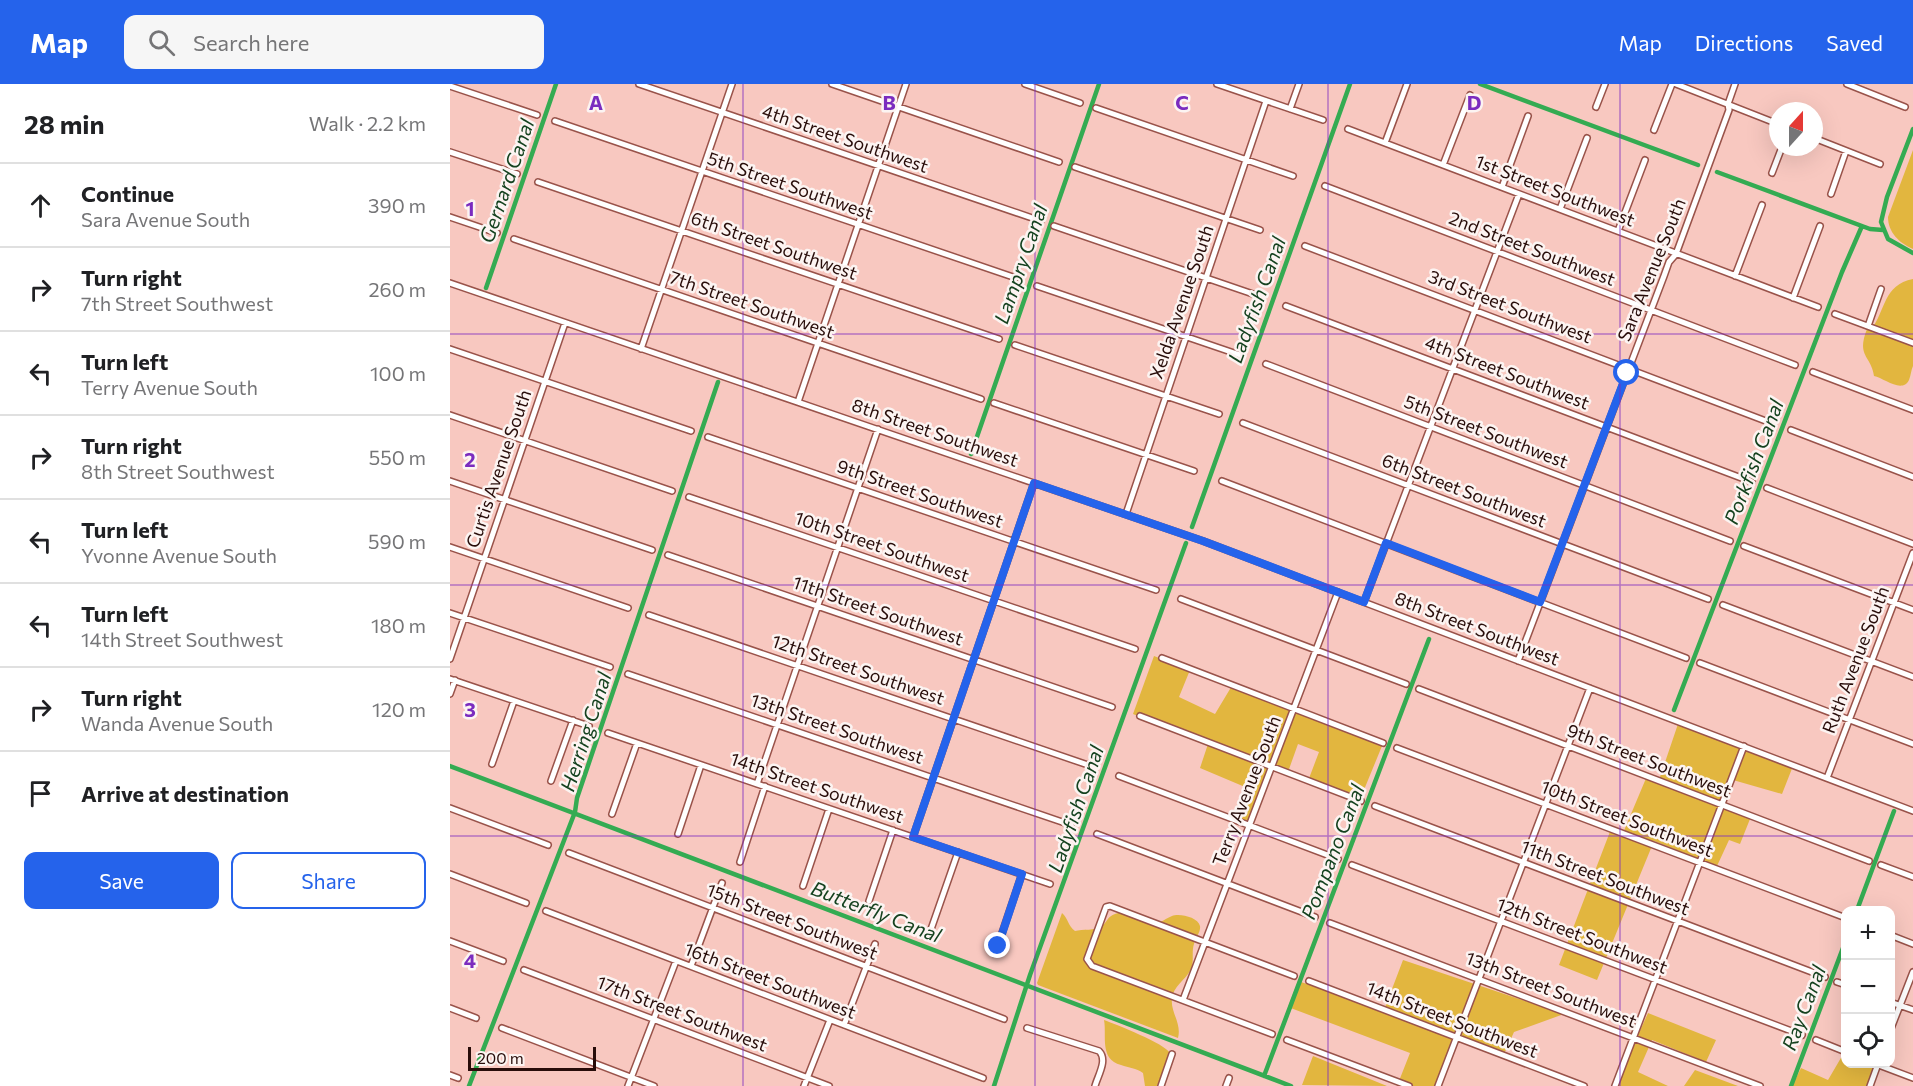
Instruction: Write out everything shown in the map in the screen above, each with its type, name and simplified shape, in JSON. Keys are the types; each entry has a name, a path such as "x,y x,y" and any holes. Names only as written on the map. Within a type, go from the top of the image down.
{"street":[{"name":"4th Street Southwest","path":"639,84 1041,221"},
{"path":"641,349 732,84"},
{"path":"832,84 1059,162"},
{"path":"798,402 906,84"},
{"path":"1025,84 1080,103"},
{"path":"1220,84 1323,120"},
{"path":"1290,109 1299,84"},
{"path":"1385,143 1407,84"},
{"path":"1596,107 1605,84"},
{"path":"1654,130 1674,84 1769,120"},
{"name":"Sara Avenue South","path":"1518,660 1669,262 1677,254 1729,110 1728,104 1736,84"},
{"path":"1847,84 1905,106"},
{"path":"450,86 537,115"},
{"path":"1443,165 1470,95"},
{"name":"Xelda Avenue South","path":"1126,514 1266,101"},
{"path":"1096,108 1293,176"},
{"path":"1502,187 1528,116"},
{"name":"5th Street Southwest","path":"555,121 1016,278"},
{"name":"1st Street Southwest","path":"1348,129 1818,308"},
{"path":"1560,209 1587,138"},
{"path":"1823,142 1880,164"},
{"path":"1831,194 1846,151"},
{"path":"450,152 517,174"},
{"path":"1772,173 1779,156"},
{"path":"1618,231 1645,160"},
{"path":"1075,167 1260,230"},
{"name":"6th Street Southwest","path":"538,182 999,339"},
{"name":"2nd Street Southwest","path":"1325,186 1795,365"},
{"path":"1364,602 1519,194"},
{"path":"1735,276 1762,205"},
{"path":"450,217 497,233"},
{"path":"1054,226 1253,294"},
{"path":"1793,298 1820,226"},
{"name":"7th Street Southwest","path":"514,240 981,399"},
{"name":"3rd Street Southwest","path":"1305,246 1771,423"},
{"name":"8th Street Southwest","path":"450,284 1203,541 1913,811"},
{"path":"1037,286 1240,355"},
{"path":"1868,326 1881,289"},
{"name":"4th Street Southwest","path":"1286,306 1752,482"},
{"path":"1835,314 1913,343"},
{"name":"Curtis Avenue South","path":"450,659 565,323"},
{"path":"1015,345 1219,414"},
{"path":"450,349 691,431"},
{"name":"5th Street Southwest","path":"1266,364 1730,541"},
{"path":"1813,372 1913,410"},
{"path":"994,403 1194,471"},
{"path":"450,415 672,491"},
{"name":"6th Street Southwest","path":"1243,423 1708,599"},
{"path":"757,784 878,429"},
{"path":"1791,430 1913,477"},
{"name":"9th Street Southwest","path":"708,437 1156,590"},
{"path":"450,481 652,550"},
{"path":"1222,481 1686,658"},
{"path":"913,837 1034,483"},
{"path":"1767,488 1913,544"},
{"name":"10th Street Southwest","path":"688,496 1135,649"},
{"path":"1744,546 1913,610"},
{"path":"450,547 627,608"},
{"name":"Ruth Avenue South","path":"1827,778 1913,553"},
{"name":"11th Street Southwest","path":"668,555 1112,707"},
{"name":"Terry Avenue South","path":"1184,1000 1338,592"},
{"path":"1181,599 1406,684"},
{"path":"1723,605 1913,677"},
{"path":"450,613 610,667"},
{"name":"12th Street Southwest","path":"649,615 1091,766"},
{"path":"1162,658 1383,743"},
{"path":"1700,663 1913,744"},
{"name":"13th Street Southwest","path":"628,674 1071,825"},
{"path":"450,694 452,680 589,726"},
{"path":"1438,1086 1590,688"},
{"name":"9th Street Southwest","path":"1419,689 1869,861"},
{"path":"492,764 514,700"},
{"path":"1140,716 1361,801"},
{"path":"551,781 573,720"},
{"name":"14th Street Southwest","path":"608,733 1050,884"},
{"path":"612,814 637,742"},
{"path":"1615,1086 1744,746"},
{"name":"10th Street Southwest","path":"1397,748 1841,916"},
{"path":"678,834 702,765"},
{"path":"1119,776 1338,859"},
{"path":"740,862 765,786"},
{"name":"11th Street Southwest","path":"1375,806 1825,977"},
{"path":"450,808 548,845"},
{"path":"803,885 829,809"},
{"path":"869,902 893,830"},
{"path":"1097,834 1316,917"},
{"path":"929,935 958,852"},
{"name":"15th Street Southwest","path":"569,853 1004,1019"},
{"name":"12th Street Southwest","path":"1352,865 1802,1035"},
{"path":"1881,865 1913,877"},
{"path":"450,874 526,903"},
{"path":"995,954 1022,874"},
{"path":"691,966 722,883"},
{"path":"1272,1034 1092,966 1087,959 1106,907 1110,906 1294,976"},
{"name":"16th Street Southwest","path":"546,911 983,1078"},
{"name":"13th Street Southwest","path":"1330,923 1760,1086"},
{"path":"1895,937 1913,944"},
{"path":"450,941 503,961"},
{"path":"844,1025 875,944"},
{"path":"628,1086 676,961"},
{"name":"17th Street Southwest","path":"524,970 829,1086"},
{"path":"1895,1018 1913,972"},
{"name":"14th Street Southwest","path":"1309,981 1584,1086"},
{"path":"1837,982 1841,984"},
{"path":"1895,1004 1913,1010"},
{"path":"450,1008 476,1018"},
{"path":"804,1086 830,1020"},
{"path":"502,1028 654,1086"},
{"path":"1027,1028 1102,1053 1103,1060 1095,1086"},
{"path":"1287,1040 1409,1086"},
{"path":"1816,1040 1841,1050"},
{"path":"1161,1086 1172,1054"},
{"path":"1870,1086 1876,1068"},
{"path":"1888,1068 1913,1077"},
{"path":"450,1075 458,1078"},
{"path":"1226,1086 1229,1078"}],"shaded area":[{"path":"1913,150 1913,249 1903,244 1895,236 1888,217"},
{"path":"1913,279 1913,366 1909,380 1902,386 1874,376 1863,345 1867,329 1871,330 1876,322 1890,292 1903,282"},
{"path":"1154,656 1190,670 1179,697 1215,714 1233,684 1382,746 1359,802 1308,781 1319,752 1298,744 1288,772 1273,766 1249,827 1233,819 1245,787 1200,768 1208,744 1133,714"},
{"path":"1679,721 1793,766 1782,794 1733,780 1722,806 1750,819 1740,844 1729,840 1717,866 1654,841 1597,980 1559,965 1611,829 1623,833 1647,776 1659,780"},
{"path":"1062,913 1075,931 1099,928 1111,916 1120,913 1155,923 1172,916 1188,916 1199,923 1200,928 1193,947 1191,968 1172,998 1178,1038 1038,985"},
{"path":"1403,960 1564,1014 1514,1032 1504,1054 1460,1037 1441,1086 1397,1086 1410,1053 1288,1007 1298,981 1384,1010"},
{"path":"1648,1013 1716,1040 1706,1062 1652,1040 1638,1072 1668,1086 1615,1086"},
{"path":"1104,1020 1150,1039 1170,1053 1157,1086 1145,1086 1143,1073 1109,1058 1105,1046"},
{"path":"1313,1056 1387,1086 1302,1085"},
{"path":"1841,1058 1841,1068 1874,1068 1868,1086 1792,1086 1801,1068 1828,1080"},
{"path":"1695,1070 1738,1086 1684,1086"}],"waterway":[{"name":"Gernard Canal","path":"486,288 556,84"},
{"name":"Lampry Canal","path":"971,454 1099,84"},
{"name":"Ladyfish Canal","path":"1192,527 1350,84"},
{"path":"1480,84 1698,165"},
{"path":"1913,129 1887,197 1881,222 1888,239 1913,253"},
{"path":"1717,172 1870,229 1883,230"},
{"name":"Porkfish Canal","path":"1674,710 1842,272 1862,226"},
{"name":"Herring Canal","path":"469,1086 575,812 577,798 718,382"},
{"name":"Ladyfish Canal","path":"994,1086 1030,975 1186,543"},
{"name":"Pompano Canal","path":"1264,1076 1429,639"},
{"name":"Butterfly Canal","path":"450,766 1291,1086"},
{"name":"Ray Canal","path":"1858,906 1894,811"},
{"name":"Ray Canal","path":"1791,1086 1841,953"}],"route":[{"path":"998,946 1022,874 913,837 1034,483 1203,541 1364,602 1386,543 1540,602 1627,373"}]}
